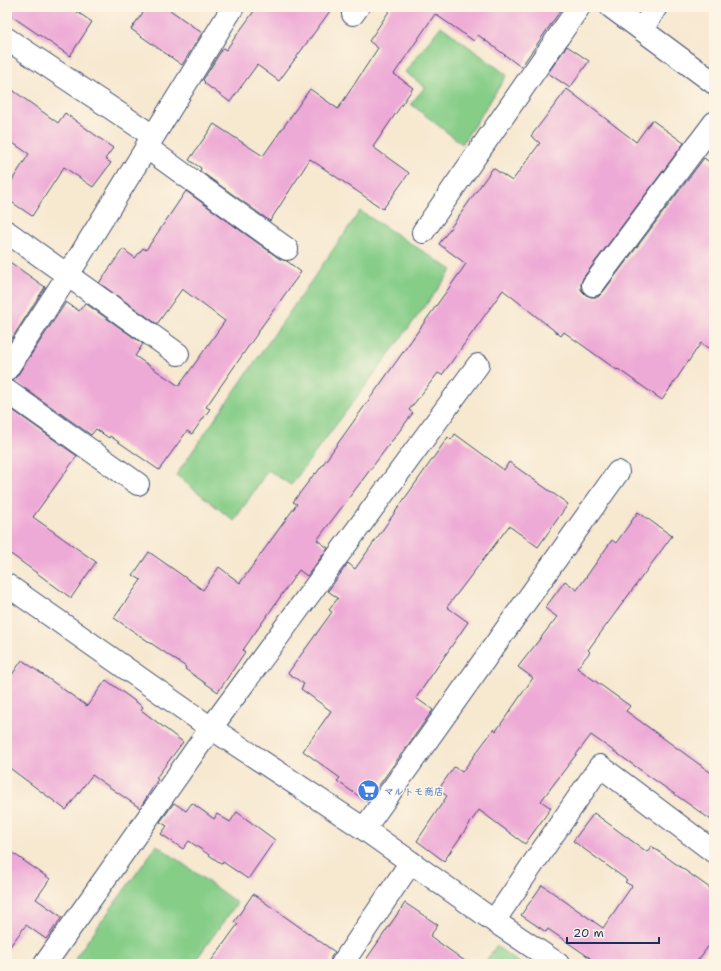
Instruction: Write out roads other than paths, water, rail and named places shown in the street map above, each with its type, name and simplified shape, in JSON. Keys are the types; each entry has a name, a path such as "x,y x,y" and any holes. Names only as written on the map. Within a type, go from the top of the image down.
{"street":[{"path":"7,369 68,275 232,7"},
{"path":"423,232 579,7"},
{"path":"611,7 714,83"},
{"path":"642,30 656,7"},
{"path":"7,39 149,141 287,249"},
{"path":"593,285 714,123"},
{"path":"7,232 178,354"},
{"path":"45,964 211,728 478,365"},
{"path":"7,391 138,484"},
{"path":"364,829 618,472"},
{"path":"7,585 211,728 364,829 494,922 558,964"},
{"path":"494,922 600,766 714,852"},
{"path":"342,964 411,862"}],"place":[{"name":"マルトモ商店","path":"369,791"}]}
